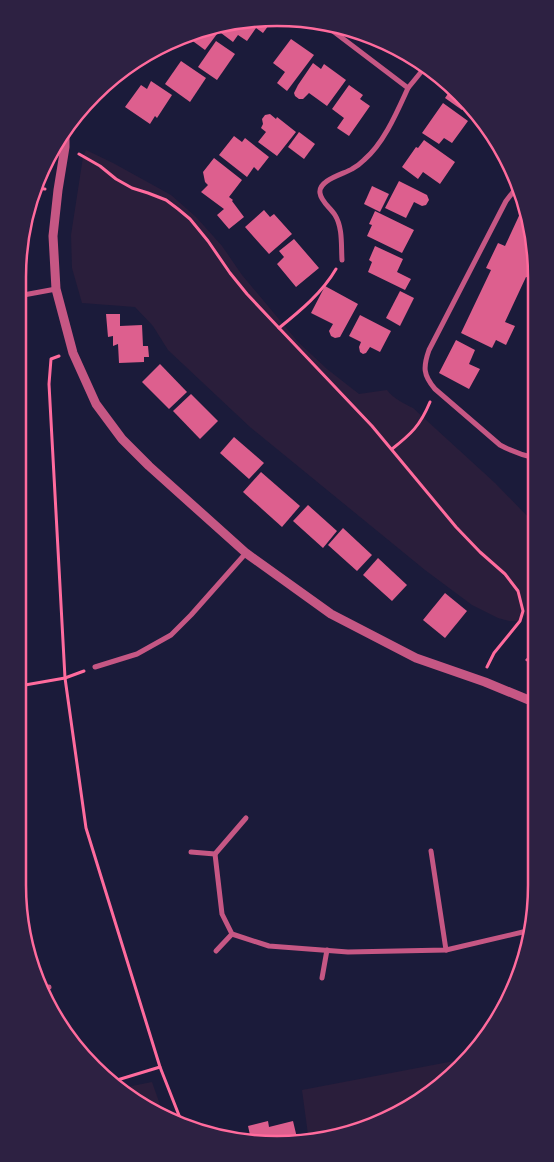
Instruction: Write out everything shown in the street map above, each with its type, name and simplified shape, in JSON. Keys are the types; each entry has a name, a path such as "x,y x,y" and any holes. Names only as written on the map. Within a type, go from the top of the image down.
{"street":[{"path":"336,34 408,88"},
{"path":"342,260 339,223 323,199 320,193 321,188 332,178 352,170 375,150 408,88 421,72"},
{"path":"65,147 53,236 56,290 73,353 96,404 122,439 149,466 246,553 331,614 416,658 485,682 528,700"},
{"path":"513,192 506,201 429,350 425,360 425,371 428,380 435,389 500,445 510,451 528,457"},
{"path":"26,295 56,290"},
{"path":"95,667 137,654 171,635 246,553"},
{"path":"246,818 215,854 222,914 232,934 269,946 348,952 446,950 523,932"},
{"path":"431,851 446,950"},
{"path":"191,852 215,854"},
{"path":"216,951 232,934"},
{"path":"322,978 327,950"}],"path":[{"path":"65,147 100,166 116,179 132,188 148,192 166,200 190,220 247,294 372,426 456,527 505,574 518,591 523,611 520,621 494,653 487,667 485,682"},
{"path":"279,328 298,313 332,277 342,260"},
{"path":"73,353 51,360 49,384 65,678 86,828 160,1067 179,1116"},
{"path":"392,449 418,426 435,389"},
{"path":"26,685 65,678 95,667"},
{"path":"119,1080 160,1067"}],"shaded area":[{"path":"86,150 171,195 196,217 222,246 242,275 298,342 327,369 359,394 387,390 413,408 495,483 528,517 528,612 520,621 498,618 472,605 425,570 250,427 168,350 153,326 135,307 82,303 72,268 71,235 83,157"},
{"path":"455,1061 430,1084 388,1110 373,1117 326,1131 308,1134 302,1090"},
{"path":"152,1082 161,1107 152,1102 128,1087"}],"building":[{"path":"268,27 263,33 256,28 247,41 238,35 233,42 221,33 244,28"},
{"path":"217,34 217,34 205,50 193,41"},
{"path":"291,39 314,55 287,91 277,83 285,72 273,63"},
{"path":"216,41 235,54 217,80 198,67"},
{"path":"181,61 206,78 190,102 165,84"},
{"path":"313,63 321,69 324,64 346,80 327,106 309,93 303,99 299,99 294,93"},
{"path":"151,81 172,95 157,118 155,116 150,124 125,107 141,85 147,89"},
{"path":"349,85 363,95 360,99 370,106 349,136 337,128 344,118 332,109"},
{"path":"448,94 463,109 462,110 445,98"},
{"path":"443,103 468,121 452,143 444,138 439,144 422,133"},
{"path":"270,114 276,119 277,117 296,132 277,156 258,142 266,132 261,128 263,124 262,119 265,115"},
{"path":"299,132 315,144 304,159 288,147"},
{"path":"234,136 242,142 245,138 269,157 258,171 254,167 247,177 219,155"},
{"path":"424,140 455,162 440,184 423,172 418,179 402,167 416,147 418,148"},
{"path":"214,158 242,180 229,197 244,217 229,229 217,215 224,209 201,192 208,185 205,182 203,172"},
{"path":"399,181 427,195 429,200 426,205 422,206 414,202 406,218 385,208"},
{"path":"372,186 389,194 380,212 364,204"},
{"path":"264,210 270,217 274,214 292,234 269,254 245,227"},
{"path":"375,211 414,230 402,253 367,236 372,225 369,224"},
{"path":"520,214 526,244 528,278 526,277 505,322 515,326 506,345 496,340 492,348 461,333 491,270 486,268 498,243 505,246"},
{"path":"294,239 319,268 296,287 277,264 284,257 279,251"},
{"path":"375,246 403,259 397,272 411,279 405,290 368,272 372,262 369,260"},
{"path":"325,286 358,304 340,337 335,338 331,336 329,331 333,324 311,313"},
{"path":"400,291 414,298 400,326 386,318"},
{"path":"106,314 120,314 120,326 142,325 143,346 148,346 149,357 144,357 144,362 119,363 118,344 113,346 113,336 108,337"},
{"path":"360,315 391,331 380,352 370,347 363,354 360,352 359,347 361,342 349,336"},
{"path":"456,340 475,350 469,364 480,369 469,389 439,373"},
{"path":"160,364 187,392 169,409 142,382"},
{"path":"191,394 218,421 200,439 173,411"},
{"path":"234,437 264,463 249,479 220,453"},
{"path":"261,472 300,506 282,527 243,492"},
{"path":"308,505 337,531 323,548 293,521"},
{"path":"343,528 372,555 357,571 328,545"},
{"path":"378,558 407,585 392,601 363,575"},
{"path":"445,593 467,611 445,638 423,620"},
{"path":"268,1121 269,1127 293,1121 296,1135 250,1134 248,1126"}]}
